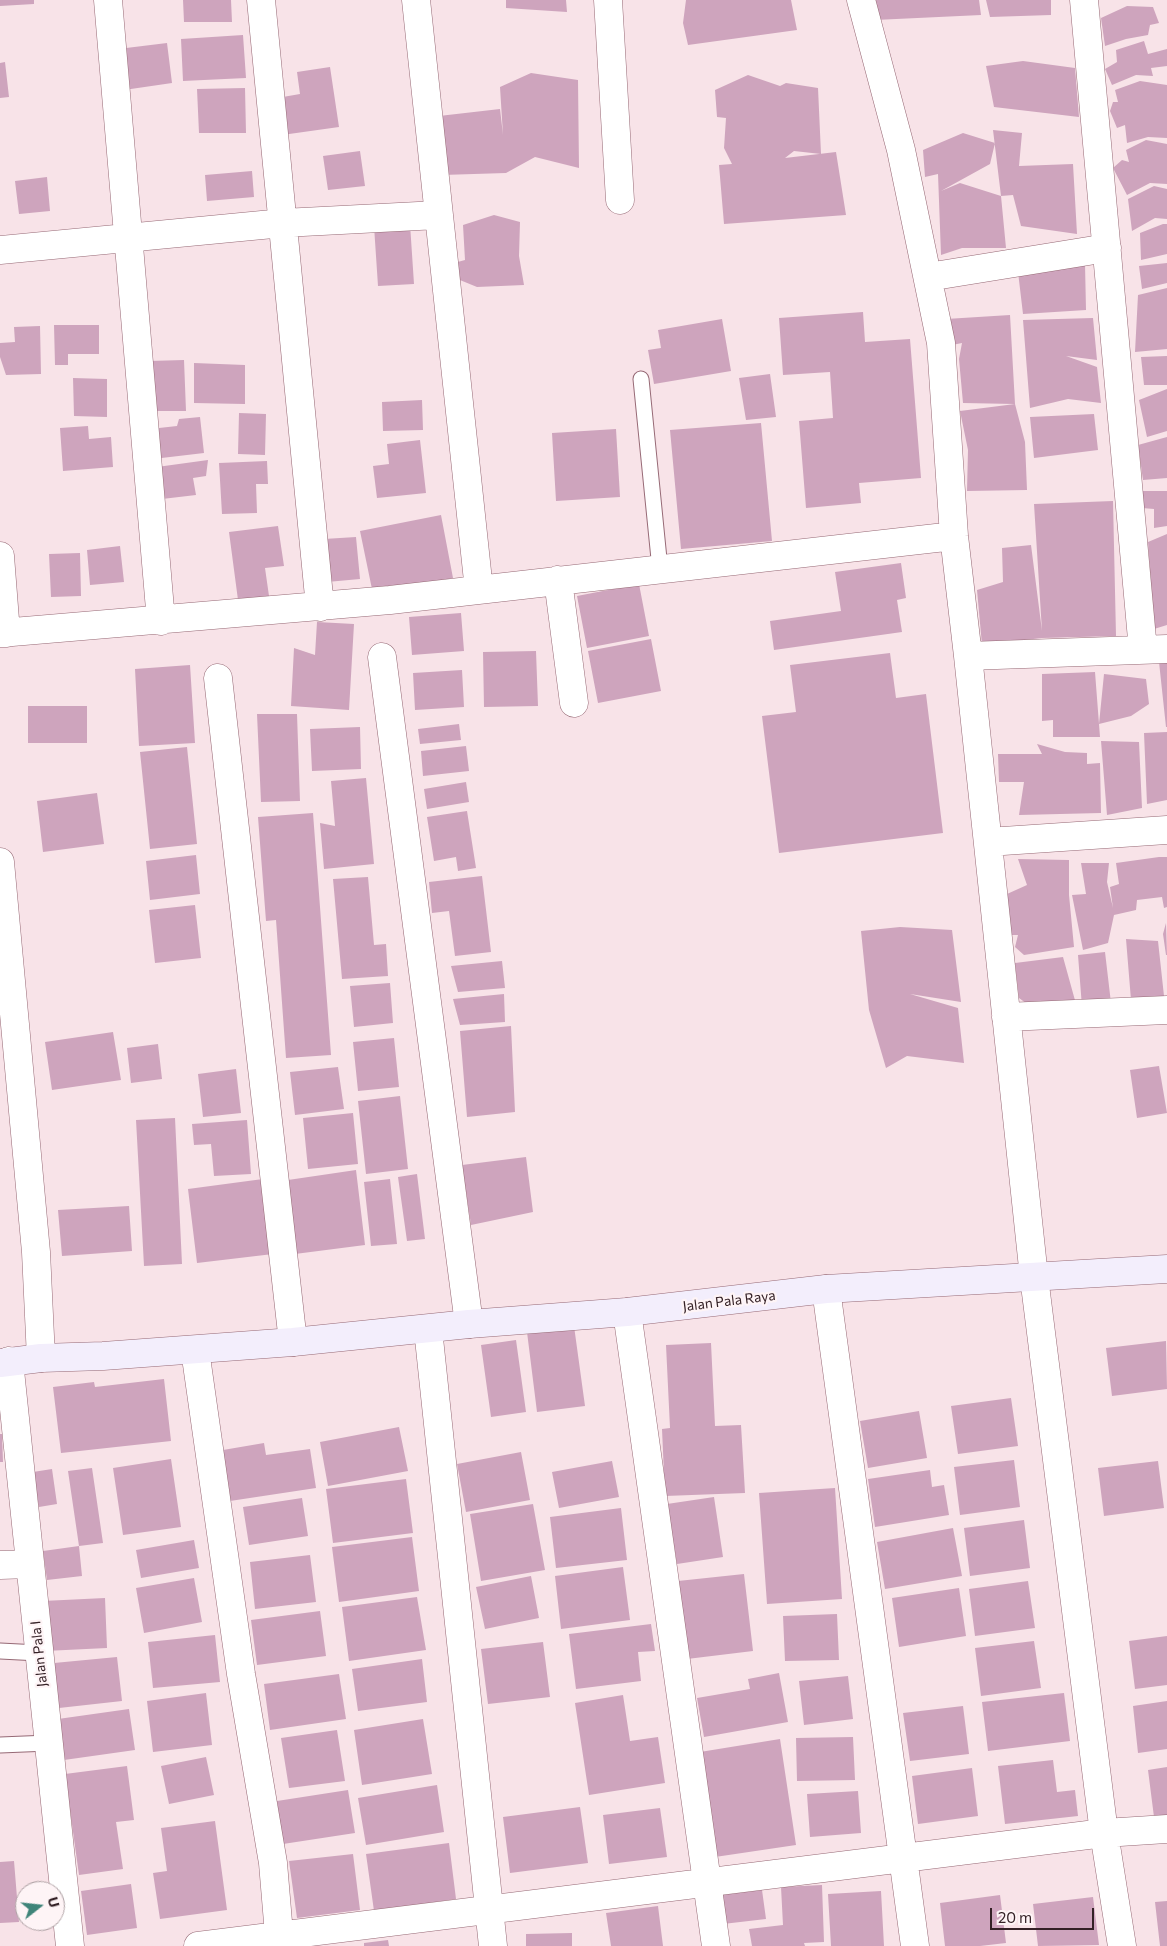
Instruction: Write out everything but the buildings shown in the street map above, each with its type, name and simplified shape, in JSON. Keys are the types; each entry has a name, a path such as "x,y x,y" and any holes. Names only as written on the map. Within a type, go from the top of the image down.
{"main road":[{"name":"Jalan Pala Raya","path":"4,1362 292,1342 469,1324 627,1312 826,1289 1167,1269"}],"street":[{"path":"108,0 161,621"},
{"path":"261,0 320,607"},
{"path":"416,0 479,590"},
{"path":"608,0 620,200"},
{"path":"861,0 901,150 942,343 954,536 1034,1277 1104,1833 1122,1946"},
{"path":"968,656 1155,650 1107,248 1084,0"},
{"path":"0,250 283,223 438,215"},
{"path":"928,278 1107,248"},
{"path":"0,556 3,633 320,607 954,536"},
{"path":"558,580 574,704"},
{"path":"382,657 469,1324"},
{"path":"218,678 292,1342"},
{"path":"988,842 1167,830"},
{"path":"0,862 36,1252 41,1358"},
{"path":"1006,1017 1167,1010"},
{"path":"826,1289 915,1946"},
{"path":"627,1312 716,1946"},
{"path":"428,1329 493,1946"},
{"path":"195,1350 241,1674 273,1863 279,1941"},
{"name":"Jalan Pala I","path":"4,1362 30,1564 70,1946"},
{"path":"0,1565 30,1564"},
{"path":"198,1946 279,1941 489,1910 1104,1833 1167,1829"}],"lane":[{"path":"641,379 660,569"},
{"path":"0,1651 39,1653"},
{"path":"0,1745 49,1743"}]}
